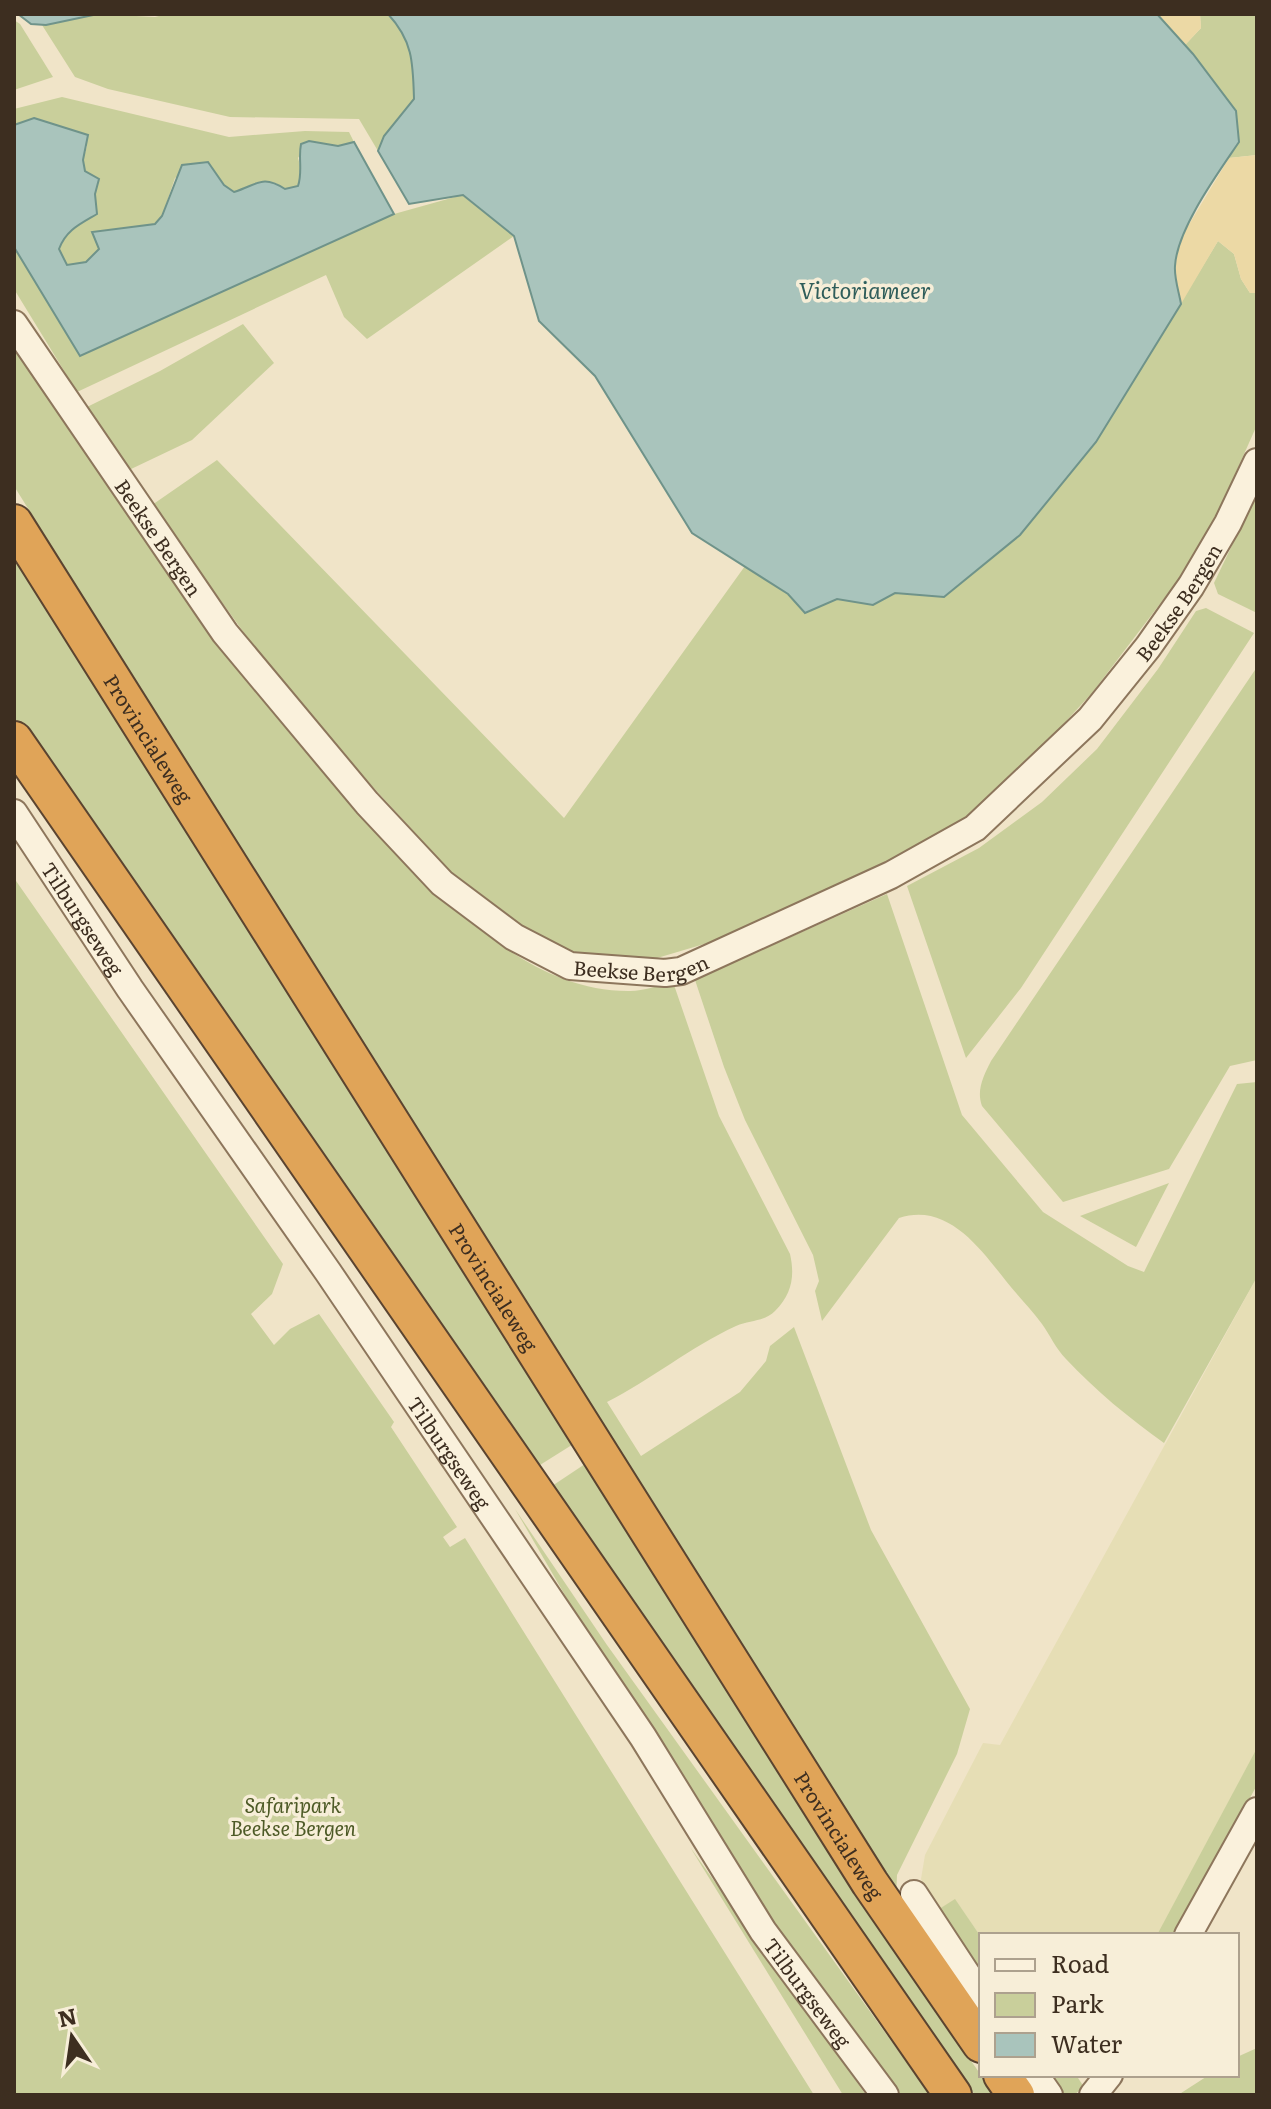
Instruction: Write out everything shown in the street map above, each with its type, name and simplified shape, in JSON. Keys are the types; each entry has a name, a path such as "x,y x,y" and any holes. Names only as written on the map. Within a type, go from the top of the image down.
{"highway":[{"name":"Provincialeweg","path":"14,523 870,1883 979,2041"},
{"path":"14,740 953,2095"},
{"path":"1003,2077 1016,2095"}],"street":[{"name":"Beekse Bergen","path":"14,324 225,633 367,803 442,883 514,937 570,966 652,973 681,971 891,875 975,828 1090,719 1148,647 1191,586 1228,523 1257,462"},
{"name":"Tilburgseweg","path":"14,813 130,989 334,1281 643,1737 763,1931 885,2095"},
{"path":"1189,1933 1257,1811"},
{"path":"914,1894 979,1993"},
{"path":"1036,2077 1049,2095"},
{"path":"1093,2095 1107,2077"}],"shaded area":[{"path":"1257,1277 1257,1749 1159,1933 979,1934 955,1900 936,1911 921,1879 925,1855 983,1743 1000,1745"}],"green space":[{"path":"98,14 155,17 167,14 388,14 407,43 414,99 384,136 378,151 359,119 230,117 108,89 75,77 42,25"},
{"path":"1200,14 1257,14 1257,155 1229,158 1239,142 1185,45 1201,28"},
{"path":"14,20 20,24 53,77 14,90"},
{"path":"62,97 229,137 305,131 349,132 354,142 338,146 309,141 298,158 302,173 298,186 285,189 265,181 234,192 224,185 208,162 175,178 162,216 155,224 93,232 99,249 86,262 67,265 59,249 62,243 74,228 97,214 95,194 99,179 85,171 83,160 87,146 35,118 14,125 14,109"},
{"path":"462,195 514,236 367,339 344,317 326,275 77,392 14,289 14,247 81,356 394,214"},
{"path":"1218,241 1234,254 1241,279 1250,293 1257,293 1257,425 1215,519 1179,579 1092,693 972,821 748,931 637,964 601,960 556,946 512,923 463,885 275,676 152,505 217,460 564,818 745,566 788,594 805,612 837,599 873,605 895,592 944,597 1020,535 1096,442"},
{"path":"243,324 274,363 192,440 129,470 87,407 160,371"},
{"path":"14,333 429,883 495,941 545,971 572,982 601,989 635,991 673,982 719,1116 790,1254 792,1277 789,1291 771,1315 719,1334 607,1402 641,1456 740,1392 766,1361 770,1346 794,1327 871,1530 970,1709 957,1754 897,1875 896,1900 14,486"},
{"path":"1257,493 1257,613 1218,594 1214,583"},
{"path":"14,540 575,1443 532,1470 14,717"},
{"path":"1206,608 1254,633 1021,988 966,1058 907,886 979,848 1042,802 1097,749 1158,669 1196,611"},
{"path":"1257,667 1257,1060 1230,1066 1169,1169 1063,1202 982,1106 980,1088 983,1077"},
{"name":"Safaripark Beekse Bergen","path":"14,878 283,1264 272,1294 251,1314 274,1345 290,1329 319,1314 394,1422 391,1427 457,1527 443,1537 450,1547 465,1538 814,2095 14,2095"},
{"path":"887,894 962,1115 1043,1212 1128,1266 1144,1272 1237,1084 1257,1082 1257,1277 1164,1443 1113,1404 1066,1359 1038,1318 973,1242 947,1222 932,1216 899,1218 822,1321 815,1291 819,1281 813,1255 745,1120 694,977 708,974"},
{"path":"1169,1183 1136,1247 1080,1216"},
{"path":"588,1462 865,1910 979,2072 979,2077 982,2077 995,2095 975,2095 546,1490"},
{"path":"515,1509 607,1645 930,2095 894,2095 758,1910 620,1690"},
{"path":"1257,1748 1257,1785 1176,1933 1158,1933"},
{"path":"690,1847 866,2095 843,2095"},
{"path":"955,1899 979,1934 979,1975 936,1911"},
{"path":"1257,2048 1257,2095 1178,2095 1206,2077 1239,2077 1239,2056"},
{"path":"1050,2077 1077,2077 1084,2087 1075,2094 1063,2095"}],"sand":[{"path":"1157,14 1200,14 1201,28 1185,45"},
{"path":"1257,155 1257,293 1250,293 1241,279 1234,254 1218,241 1181,304 1174,268 1179,241 1229,158"}],"water":[{"path":"18,14 98,14 46,25 31,24"},
{"name":"Victoriameer","path":"388,14 1157,14 1193,54 1236,111 1239,142 1200,202 1177,251 1176,280 1181,304 1096,442 1020,535 944,597 895,593 873,605 837,599 805,613 788,594 692,533 595,376 539,321 514,236 463,195 409,204 378,151 384,136 414,99 407,43"},
{"path":"34,118 88,135 83,160 85,171 99,179 95,194 97,214 70,232 59,249 67,265 86,262 99,249 92,232 155,224 162,216 182,165 208,162 224,185 234,192 265,182 285,189 298,186 301,144 309,141 338,146 354,142 394,214 80,356 14,247 14,125"}]}
